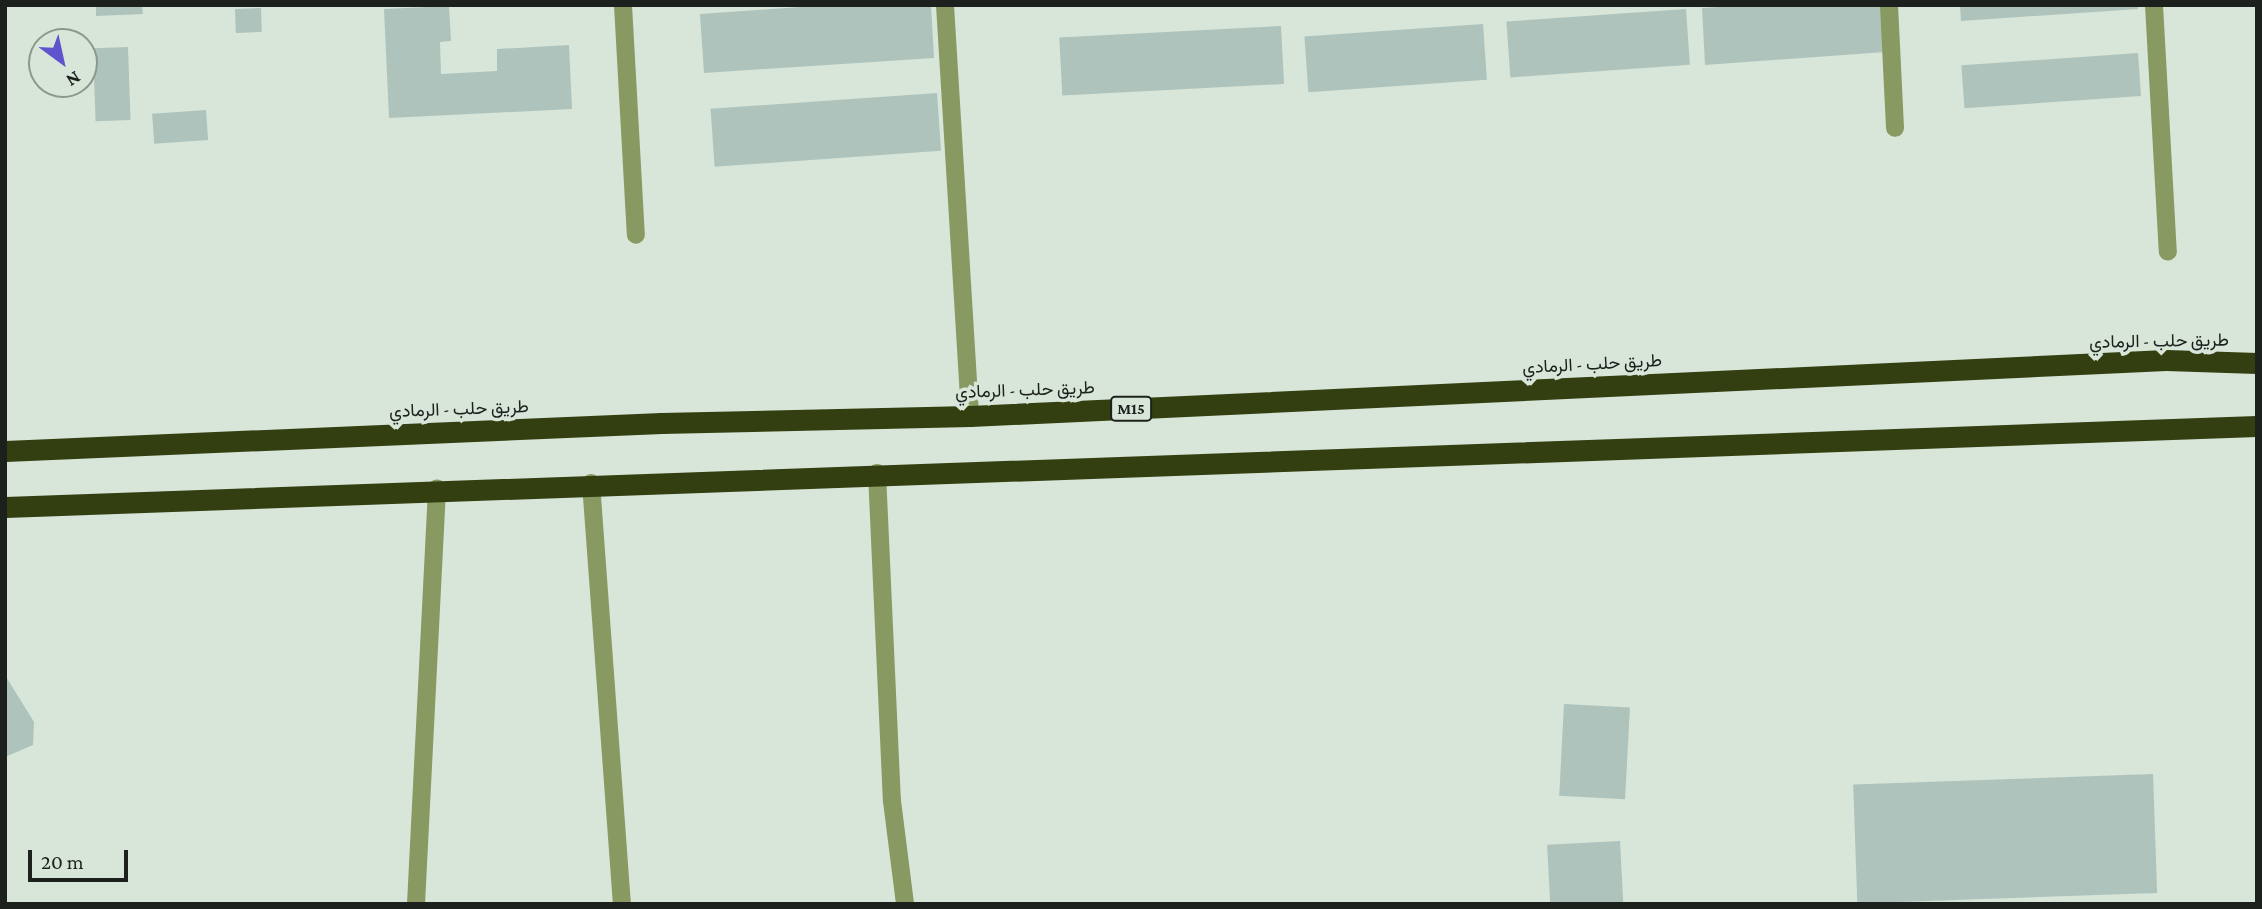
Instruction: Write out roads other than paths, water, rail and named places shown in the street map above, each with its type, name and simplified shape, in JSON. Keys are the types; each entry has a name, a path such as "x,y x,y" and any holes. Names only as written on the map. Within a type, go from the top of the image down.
{"highway":[{"name":"طريق حلب - الرمادي","path":"5,452 970,416 2152,361 2257,363"},
{"path":"5,507 591,483 2257,426"}],"street":[{"path":"623,5 636,234"},
{"path":"945,5 970,416"},
{"path":"1889,5 1895,128"},
{"path":"2154,5 2168,251"},
{"path":"877,473 892,801 905,904"},
{"path":"591,483 622,904"},
{"path":"416,904 437,489"}]}
